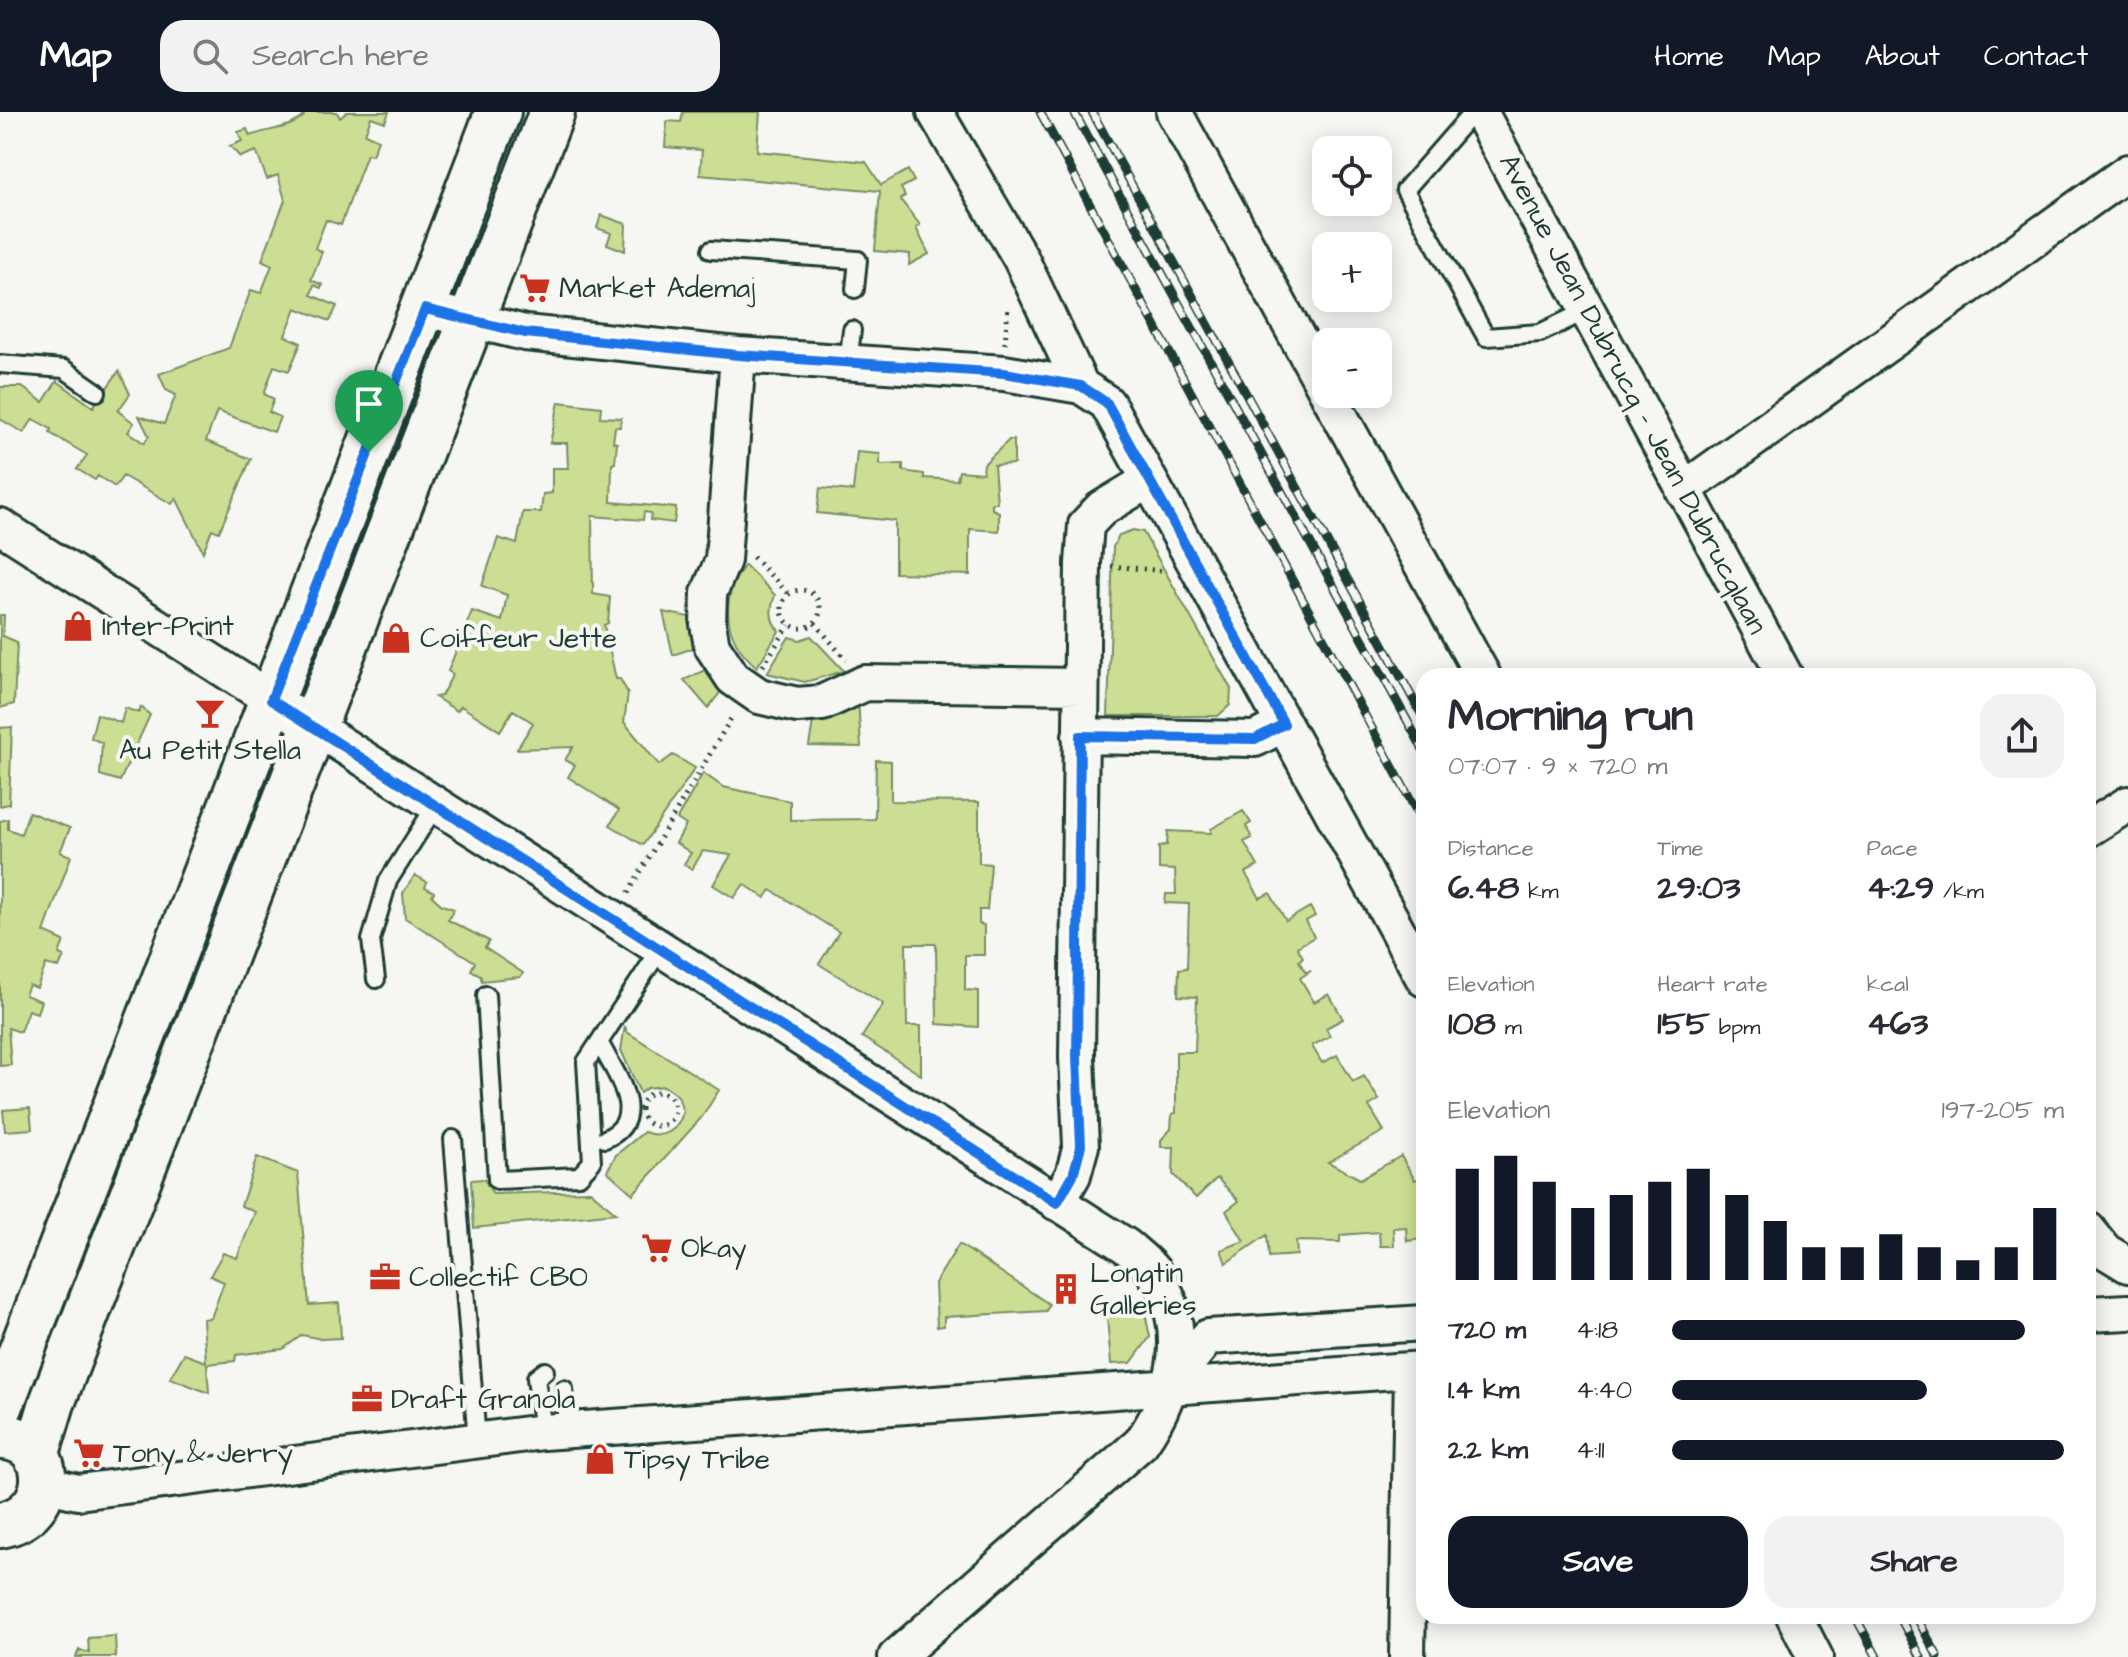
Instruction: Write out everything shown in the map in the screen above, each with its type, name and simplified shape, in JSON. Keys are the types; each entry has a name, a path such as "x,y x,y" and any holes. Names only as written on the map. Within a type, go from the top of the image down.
{"street":[{"path":"0,1407 11,1347 271,700 425,309 498,112"},
{"path":"5,1532 35,1508 26,1459 66,1367 475,319 552,112"},
{"path":"935,112 1021,259 1081,386"},
{"path":"1174,112 1312,365"},
{"name":"Avenue Jean Dubrucq - Jean Dubrucqlaan","path":"1480,112 1590,309 1683,490 1781,668"},
{"path":"1683,490 2128,172"},
{"path":"425,309 525,333 738,355 850,346 1081,386 1107,403 1416,964"},
{"path":"738,355 723,560 709,593 708,624 712,646 722,664 748,690 774,702 797,705 822,703 865,683 1081,686"},
{"path":"1336,408 1479,668"},
{"path":"1057,1203 1073,1175 1081,1146 1077,1058 1080,736 1086,525 1101,509 1149,480"},
{"path":"0,526 1126,1246 1153,1271 1175,1321 1179,1344 1170,1385 1154,1425 1141,1443 896,1657"},
{"path":"1080,736 1255,739 1284,724"},
{"path":"2096,824 2128,804"},
{"path":"2096,1240 2105,1251 2128,1265"},
{"path":"2096,1314 2128,1312"},
{"path":"1170,1385 1208,1337 1416,1324"},
{"path":"11,1347 66,1367"},
{"path":"26,1459 78,1492 555,1431 1170,1385 1416,1370"},
{"path":"1407,1657 1416,1422"},
{"path":"1798,1624 1815,1657"}],"lane":[{"path":"1473,112 1405,190 1486,337 1540,333 1590,309"},
{"path":"711,250 858,260 855,289"},
{"path":"0,364 64,369 97,392"},
{"path":"376,979 371,940 388,881 436,805"},
{"path":"486,995 497,1180 579,1176 592,1162 586,1062 661,948"},
{"path":"599,1042 628,1098 629,1109 623,1128 605,1139"},
{"path":"453,1139 477,1441"},
{"path":"545,1371 536,1378 555,1431"},
{"path":"555,1431 564,1389"}],"path":[{"path":"1004,373 1009,279 1021,259"},
{"path":"1083,563 1171,572"},
{"path":"797,590 813,594 818,600 819,616 815,623 798,629 789,625 781,607 789,594 797,590"},
{"path":"815,623 865,683"},
{"path":"614,918 789,625"},
{"path":"660,1092 673,1100 674,1115 664,1125 656,1127 643,1119 641,1103 652,1093 660,1092"}],"green space":[{"path":"303,112 337,112 340,118 347,112 389,112 385,122 371,117 365,134 378,140 372,155 367,154 341,225 326,220 315,248 322,252 311,280 323,285 321,288 314,285 311,295 337,306 330,321 296,308 285,336 301,343 289,371 274,366 264,394 274,399 269,412 280,417 274,432 217,411 206,441 251,459 219,532 212,529 203,552 176,498 172,504 123,476 115,487 98,476 95,480 77,469 87,455 50,433 51,429 33,419 24,433 0,419 0,387 22,387 43,402 57,381 93,407 119,371 130,394 118,411 134,423 128,432 144,443 149,436 139,416 164,424 176,395 166,390 159,374 229,348 251,290 261,293 272,265 262,260 285,200 278,175 267,179 256,151 240,157 230,146 242,141 238,132 247,129 250,136 286,126 304,116"},
{"path":"683,112 760,112 757,151 866,162 881,185 908,170 914,181 901,188 905,196 900,199 920,225 916,228 929,254 909,265 910,254 875,251 880,191 700,175 702,150 665,147 667,121 681,122"},
{"path":"601,215 626,224 625,251 607,244 611,233 597,228"},
{"path":"559,402 601,407 600,417 621,418 620,427 615,427 613,442 617,443 615,463 612,464 611,502 676,508 674,523 650,520 651,513 644,512 643,520 592,516 593,594 610,597 608,623 604,625 616,679 620,679 628,693 624,722 659,765 673,755 695,768 643,845 610,825 619,810 568,777 575,765 565,760 573,747 517,749 533,723 513,710 500,731 461,706 457,711 435,697 441,696 453,674 448,671 472,611 502,621 507,595 482,586 498,538 517,544 523,512 541,512 543,494 552,493 552,468 568,468 567,443 550,443"},
{"path":"1009,440 1014,440 1014,464 994,465 997,503 992,503 992,509 999,512 999,531 970,529 970,575 895,573 895,521 817,513 820,488 853,491 857,452 880,454 880,465 903,464 903,471 924,474 924,478 957,480 959,471 983,473 984,464"},
{"path":"1133,530 1143,532 1231,689 1230,705 1218,716 1108,716 1113,547 1119,535"},
{"path":"745,565 775,595 771,614 779,631 757,667 737,644 728,618 731,591"},
{"path":"663,612 694,618 699,646 673,655"},
{"path":"0,615 4,615 3,636 17,642 14,704 0,708"},
{"path":"811,636 844,671 805,682 767,673 789,637 800,640"},
{"path":"711,667 726,685 708,708 684,680"},
{"path":"858,699 861,747 809,746 814,715"},
{"path":"141,707 150,715 120,781 100,775 102,743 91,738 97,714 121,723 125,708 139,713"},
{"path":"12,727 9,804 0,806 0,728"},
{"path":"876,760 891,761 891,801 979,802 979,863 991,864 987,910 979,910 979,924 984,925 984,955 965,955 965,990 978,991 978,1027 937,1024 936,944 906,944 907,1026 921,1026 921,1075 862,1037 883,1004 819,964 839,932 771,890 765,898 744,884 734,898 713,885 731,855 703,851 692,869 684,864 691,853 676,843 686,825 677,819 703,773 723,787 790,801 790,820 875,819"},
{"path":"1243,811 1251,823 1246,826 1252,838 1244,842 1258,866 1245,873 1260,898 1270,893 1286,921 1310,907 1315,916 1306,921 1314,937 1297,947 1303,957 1299,961 1305,972 1311,971 1300,978 1314,1002 1329,994 1343,1019 1326,1028 1330,1036 1312,1046 1322,1063 1337,1055 1353,1082 1364,1076 1379,1100 1369,1106 1384,1131 1328,1162 1360,1179 1401,1156 1416,1179 1416,1240 1407,1241 1406,1227 1393,1228 1394,1246 1380,1246 1379,1232 1340,1235 1340,1242 1296,1241 1297,1255 1269,1257 1267,1235 1226,1263 1221,1250 1244,1241 1226,1211 1239,1201 1217,1178 1196,1198 1173,1174 1174,1147 1161,1147 1161,1140 1171,1129 1172,1114 1176,1113 1176,1052 1195,1052 1197,997 1178,996 1179,969 1187,968 1189,904 1165,903 1166,894 1176,894 1175,870 1159,869 1159,846 1167,845 1168,831 1211,833 1211,829"},
{"path":"29,812 70,828 60,852 71,856 44,932 64,941 59,954 64,956 59,968 46,964 37,988 29,985 25,995 41,1001 37,1013 28,1010 20,1032 8,1028 11,1065 0,1066 0,821 8,819 8,829 21,834"},
{"path":"415,875 427,882 425,887 434,892 432,896 442,905 454,909 448,920 489,941 485,948 523,973 520,977 482,981 480,975 471,970 475,962 405,918 403,893"},
{"path":"625,1026 627,1032 719,1090 702,1117 633,1194 607,1171 616,1155 644,1132 657,1135 669,1132 677,1125 683,1112 678,1096 664,1086 647,1088 640,1093 621,1050"},
{"path":"30,1108 32,1129 5,1131 3,1110"},
{"path":"257,1157 298,1173 309,1305 339,1303 341,1338 321,1339 302,1335 283,1349 236,1355 235,1361 207,1364 209,1393 170,1378 184,1354 206,1362 203,1319 211,1318 224,1282 210,1276 223,1253 237,1258 255,1212 241,1206"},
{"path":"484,1179 493,1194 590,1191 616,1213 474,1228 471,1180"},
{"path":"959,1244 1049,1304 1046,1311 944,1317 944,1326 937,1327 935,1283"},
{"path":"1145,1313 1150,1337 1131,1363 1111,1364 1107,1317"},
{"path":"115,1636 116,1657 76,1657 79,1650 89,1653 88,1638"}],"railway":[{"path":"1040,112 1416,810"},
{"path":"1074,112 1416,736"},
{"path":"1092,112 1416,704"},
{"path":"1859,1624 1877,1657"},
{"path":"1903,1624 1921,1657"},
{"path":"1920,1624 1938,1657"}],"place":[{"name":"Market Ademaj","path":"535,288"},
{"name":"Inter-Print","path":"78,626"},
{"name":"Coiffeur Jette","path":"396,638"},
{"name":"Au Petit Stella","path":"210,713"},
{"name":"Okay","path":"657,1248"},
{"name":"Collectif CBO","path":"385,1277"},
{"name":"Longtin Galleries","path":"1066,1289"},
{"name":"Draft Granola","path":"367,1399"},
{"name":"Tony & Jerry","path":"89,1453"},
{"name":"Tipsy Tribe","path":"600,1459"}],"route":[{"path":"425,309 525,333 738,355 1004,373 1081,386 1107,403 1284,724 1255,739 1080,736 1077,1058 1081,1146 1073,1175 1057,1203 271,700 369,452 425,309"}]}
